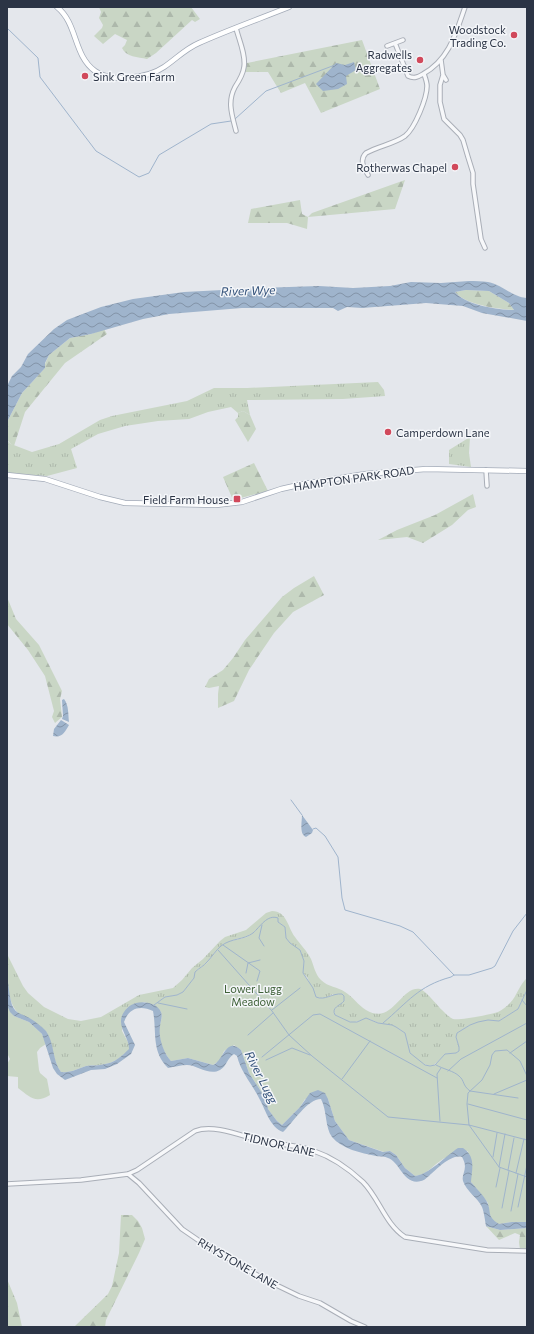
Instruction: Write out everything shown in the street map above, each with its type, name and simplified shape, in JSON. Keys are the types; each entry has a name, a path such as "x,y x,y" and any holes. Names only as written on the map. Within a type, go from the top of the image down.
{"main road":[{"path":"57,7 65,14 69,21 81,53 89,66 100,74 113,78 129,77 157,71 165,67 195,44 289,7"},
{"name":"HAMPTON PARK ROAD","path":"7,475 45,479 112,500 138,504 224,504 247,500 291,486 341,478 426,469 527,471"}],"street":[{"path":"395,43 408,76 414,78 424,74 441,60 448,50 465,7"},
{"path":"236,28 244,60 244,67 241,78 230,99 230,109 236,131"},
{"path":"387,46 403,40"},
{"path":"441,60 443,75 446,80"},
{"path":"368,175 362,161 362,158 366,153 405,136 413,126 422,107 427,88 424,74"},
{"path":"443,75 440,84 439,98 441,108 444,119 457,131 463,140 473,173 473,184 481,239 485,248"},
{"path":"486,470 487,484 493,482"},
{"name":"TIDNOR LANE","path":"7,1184 81,1180 128,1174 137,1170 195,1131 205,1128 221,1130 261,1141 306,1148 327,1157 364,1183 373,1194 396,1230 405,1237 487,1250 527,1251"},
{"name":"RHYSTONE LANE","path":"128,1174 139,1183 182,1229 198,1240 258,1276 299,1296 320,1303 351,1321 365,1327"}],"green space":[{"path":"99,7 191,7 200,19 195,22 192,20 156,53 147,59 126,53 122,48 127,40 115,34 103,44 94,36 103,25 99,18 101,12"},
{"path":"362,40 380,89 321,113 305,83 281,93 268,72 245,72 247,63"},
{"path":"405,180 395,209 308,217 312,213"},
{"path":"300,200 302,214 308,217 307,229 287,223 248,223 251,209"},
{"path":"466,290 489,291 509,303 514,310 483,306 467,300 455,292"},
{"path":"104,329 107,334 65,363 25,412 14,446 11,444 7,440 7,422 22,393 45,368 49,355 70,338 91,334"},
{"path":"378,382 384,390 385,396 343,399 247,400 250,415 243,411 238,413 231,407 208,412 189,419 158,421 125,426 98,434 71,449 77,468 47,476 7,473 7,441 32,452 59,444 100,420 112,416 187,401 214,388 247,388"},
{"path":"243,411 250,415 256,429 248,442 235,420 238,417 238,413"},
{"path":"470,437 469,453 471,467 449,464 449,450"},
{"path":"254,463 268,491 233,500 223,477"},
{"path":"473,494 476,507 468,510 452,525 423,543 407,537 378,540 397,530 435,515"},
{"path":"314,576 324,595 293,612 274,633 249,670 234,701 218,708 219,686 209,688 205,687 209,679 223,670 245,640 282,597"},
{"path":"7,597 16,619 39,645 62,691 60,699 62,717 55,723 52,717 54,711 45,676 28,650 7,624"},
{"path":"272,911 281,914 284,917 295,937 311,959 316,973 321,980 345,992 363,1008 375,1014 390,1010 407,993 420,989 453,1019 468,1018 495,1013 503,1009 509,1004 527,978 527,990 518,1009 499,1021 488,1020 470,1025 457,1033 456,1037 459,1051 456,1053 445,1054 436,1063 430,1066 423,1064 411,1055 405,1033 399,1029 369,1019 350,1022 335,1015 333,994 324,999 316,997 307,977 303,973 304,961 300,951 286,938 285,927 278,922 263,924 246,937 236,939 220,947 207,963 197,970 194,978 183,992 177,995 165,997 154,1005 144,1002 127,1008 122,1031 129,1044 129,1050 112,1062 61,1072 56,1063 49,1037 44,1029 21,1015 12,1004 8,987 7,954 28,993 44,1007 68,1019 81,1021 101,1017 139,995 173,988 225,937 246,930 266,913"},
{"name":"Lower Lugg Meadow","path":"274,917 278,918 278,922 285,927 286,938 300,950 304,961 303,973 313,988 316,997 326,998 342,994 344,996 344,1001 335,1008 335,1015 350,1022 357,1022 366,1018 378,1023 396,1027 405,1033 410,1053 425,1065 435,1065 445,1054 456,1053 459,1051 456,1037 457,1033 470,1025 488,1020 499,1021 518,1009 527,990 527,1222 499,1224 493,1221 489,1213 488,1203 471,1182 468,1151 439,1161 423,1174 415,1176 405,1168 396,1155 390,1151 384,1152 349,1140 335,1121 328,1099 305,1099 300,1107 282,1125 268,1109 266,1099 249,1073 241,1050 234,1045 224,1051 220,1060 213,1065 188,1058 171,1061 168,1058 159,1036 162,1014 154,1005 165,997 177,995 183,992 194,978 195,972 207,963 220,947 227,942 247,937 267,919"},
{"path":"7,1005 14,1016 29,1022 42,1034 46,1044 37,1052 39,1070 40,1073 47,1079 50,1095 45,1098 36,1099 29,1097 18,1088 18,1077 7,1076 7,1064 10,1059 7,1053"},
{"path":"121,1215 132,1215 138,1221 145,1239 106,1320 105,1327 74,1327 108,1294 112,1286 119,1253"},
{"path":"486,1226 500,1230 527,1228 527,1250 520,1250 520,1235 515,1233 499,1240"},
{"path":"7,1279 17,1303 22,1327 7,1327"}],"water":[{"path":"354,62 356,70 346,76 347,84 338,89 323,91 316,84 336,63 345,65"},
{"name":"River Wye","path":"469,281 488,282 517,296 527,298 527,321 482,313 463,306 426,303 362,308 347,307 338,311 333,308 242,308 169,314 143,319 91,334 70,338 49,355 45,363 45,368 22,393 7,422 7,386 12,376 21,367 28,354 54,329 67,320 101,307 133,299 184,292 319,286 353,288 390,286 411,282 441,283","holes":["466,290 489,291 509,303 514,310 482,306 460,297 455,292"]},
{"path":"64,699 68,707 69,722 62,719 62,700"},
{"path":"61,720 69,725 65,732 61,735 53,736 54,729"},
{"path":"302,815 313,830 312,833 306,837 302,833"},
{"path":"7,977 12,1005 18,1013 28,1017 46,1031 51,1041 56,1063 61,1072 108,1063 121,1057 129,1049 121,1021 124,1012 134,1003 150,1003 157,1007 162,1014 160,1025 161,1040 166,1054 171,1061 188,1058 213,1065 220,1059 228,1047 236,1046 241,1050 249,1073 266,1099 268,1109 282,1125 300,1107 310,1093 318,1090 325,1093 335,1121 349,1140 383,1152 390,1151 396,1155 405,1168 415,1176 431,1169 458,1148 463,1148 472,1159 471,1182 486,1200 492,1219 499,1224 527,1222 527,1228 500,1230 486,1226 482,1207 463,1181 465,1165 462,1157 449,1160 424,1180 415,1182 406,1177 396,1164 387,1157 358,1152 341,1145 332,1137 330,1133 321,1099 316,1100 305,1107 283,1132 279,1130 269,1118 257,1094 241,1068 237,1056 234,1054 220,1070 216,1072 207,1071 191,1065 168,1068 159,1055 153,1011 148,1009 139,1008 132,1011 126,1017 124,1022 135,1045 131,1054 117,1064 105,1069 91,1070 65,1080 57,1074 53,1068 42,1034 29,1022 14,1016 10,1012 7,1005"}],"waterway":[{"path":"7,28 38,58 40,77 96,151 139,177 149,173 159,155 211,124 231,121"},
{"path":"235,119 266,91 335,65"},
{"path":"291,800 302,815"},
{"path":"313,829 316,828 325,836 338,857 342,898 345,910 400,926 413,932 454,975"},
{"path":"383,1023 414,996 430,985 454,975 469,975 495,966 513,931 527,913"},
{"path":"154,1005 165,997 177,995 183,992 194,978 195,972 206,963 217,949 225,943 246,937 253,933 267,919 274,917 278,918 278,922 285,927 286,938 300,950 304,961 303,973 313,988 316,997 326,998 342,994 344,996 344,1001 335,1008 335,1015 350,1022 357,1022 366,1018 378,1023 396,1027 405,1033 410,1053 425,1065 435,1065 445,1054 456,1053 459,1051 456,1037 457,1033 470,1025 488,1020 499,1021 518,1009 527,990"},
{"path":"262,925 259,938 264,946"},
{"path":"223,945 260,971 257,981"},
{"path":"218,950 272,1011 289,1035 312,1056 388,1117 469,1125 499,1167 527,1177"},
{"path":"246,973 248,963 260,960"},
{"path":"272,1010 300,988"},
{"path":"522,1000 527,1006"},
{"path":"158,1003 187,1009"},
{"path":"248,1035 273,1013"},
{"name":"River Lugg","path":"262,1057 313,1015 320,1014 437,1078"},
{"path":"448,1071 461,1059 527,1023"},
{"path":"342,1079 370,1041"},
{"path":"510,1053 527,1041"},
{"name":"River Lugg","path":"266,1060 292,1048 310,1055"},
{"path":"527,1076 520,1061 507,1050 495,1051 482,1080 468,1093 467,1104 469,1125 527,1140"},
{"path":"436,1065 457,1074 470,1091 518,1098"},
{"path":"440,1121 437,1074 441,1068"},
{"path":"494,1094 527,1080"},
{"path":"468,1104 527,1120"},
{"path":"493,1157 497,1133"},
{"path":"499,1167 505,1134"},
{"path":"508,1170 514,1138"},
{"path":"516,1173 524,1139"},
{"path":"518,1207 527,1165"},
{"path":"496,1187 500,1168"},
{"path":"502,1208 509,1171"},
{"path":"511,1211 518,1174"}],"place":[{"name":"Woodstock Trading Co.","path":"514,35"},
{"name":"Radwells Aggregates","path":"420,60"},
{"name":"Sink Green Farm","path":"85,76"},
{"name":"Rotherwas Chapel","path":"455,167"},
{"name":"Camperdown Lane","path":"388,432"},
{"name":"Field Farm House","path":"237,499"}]}
